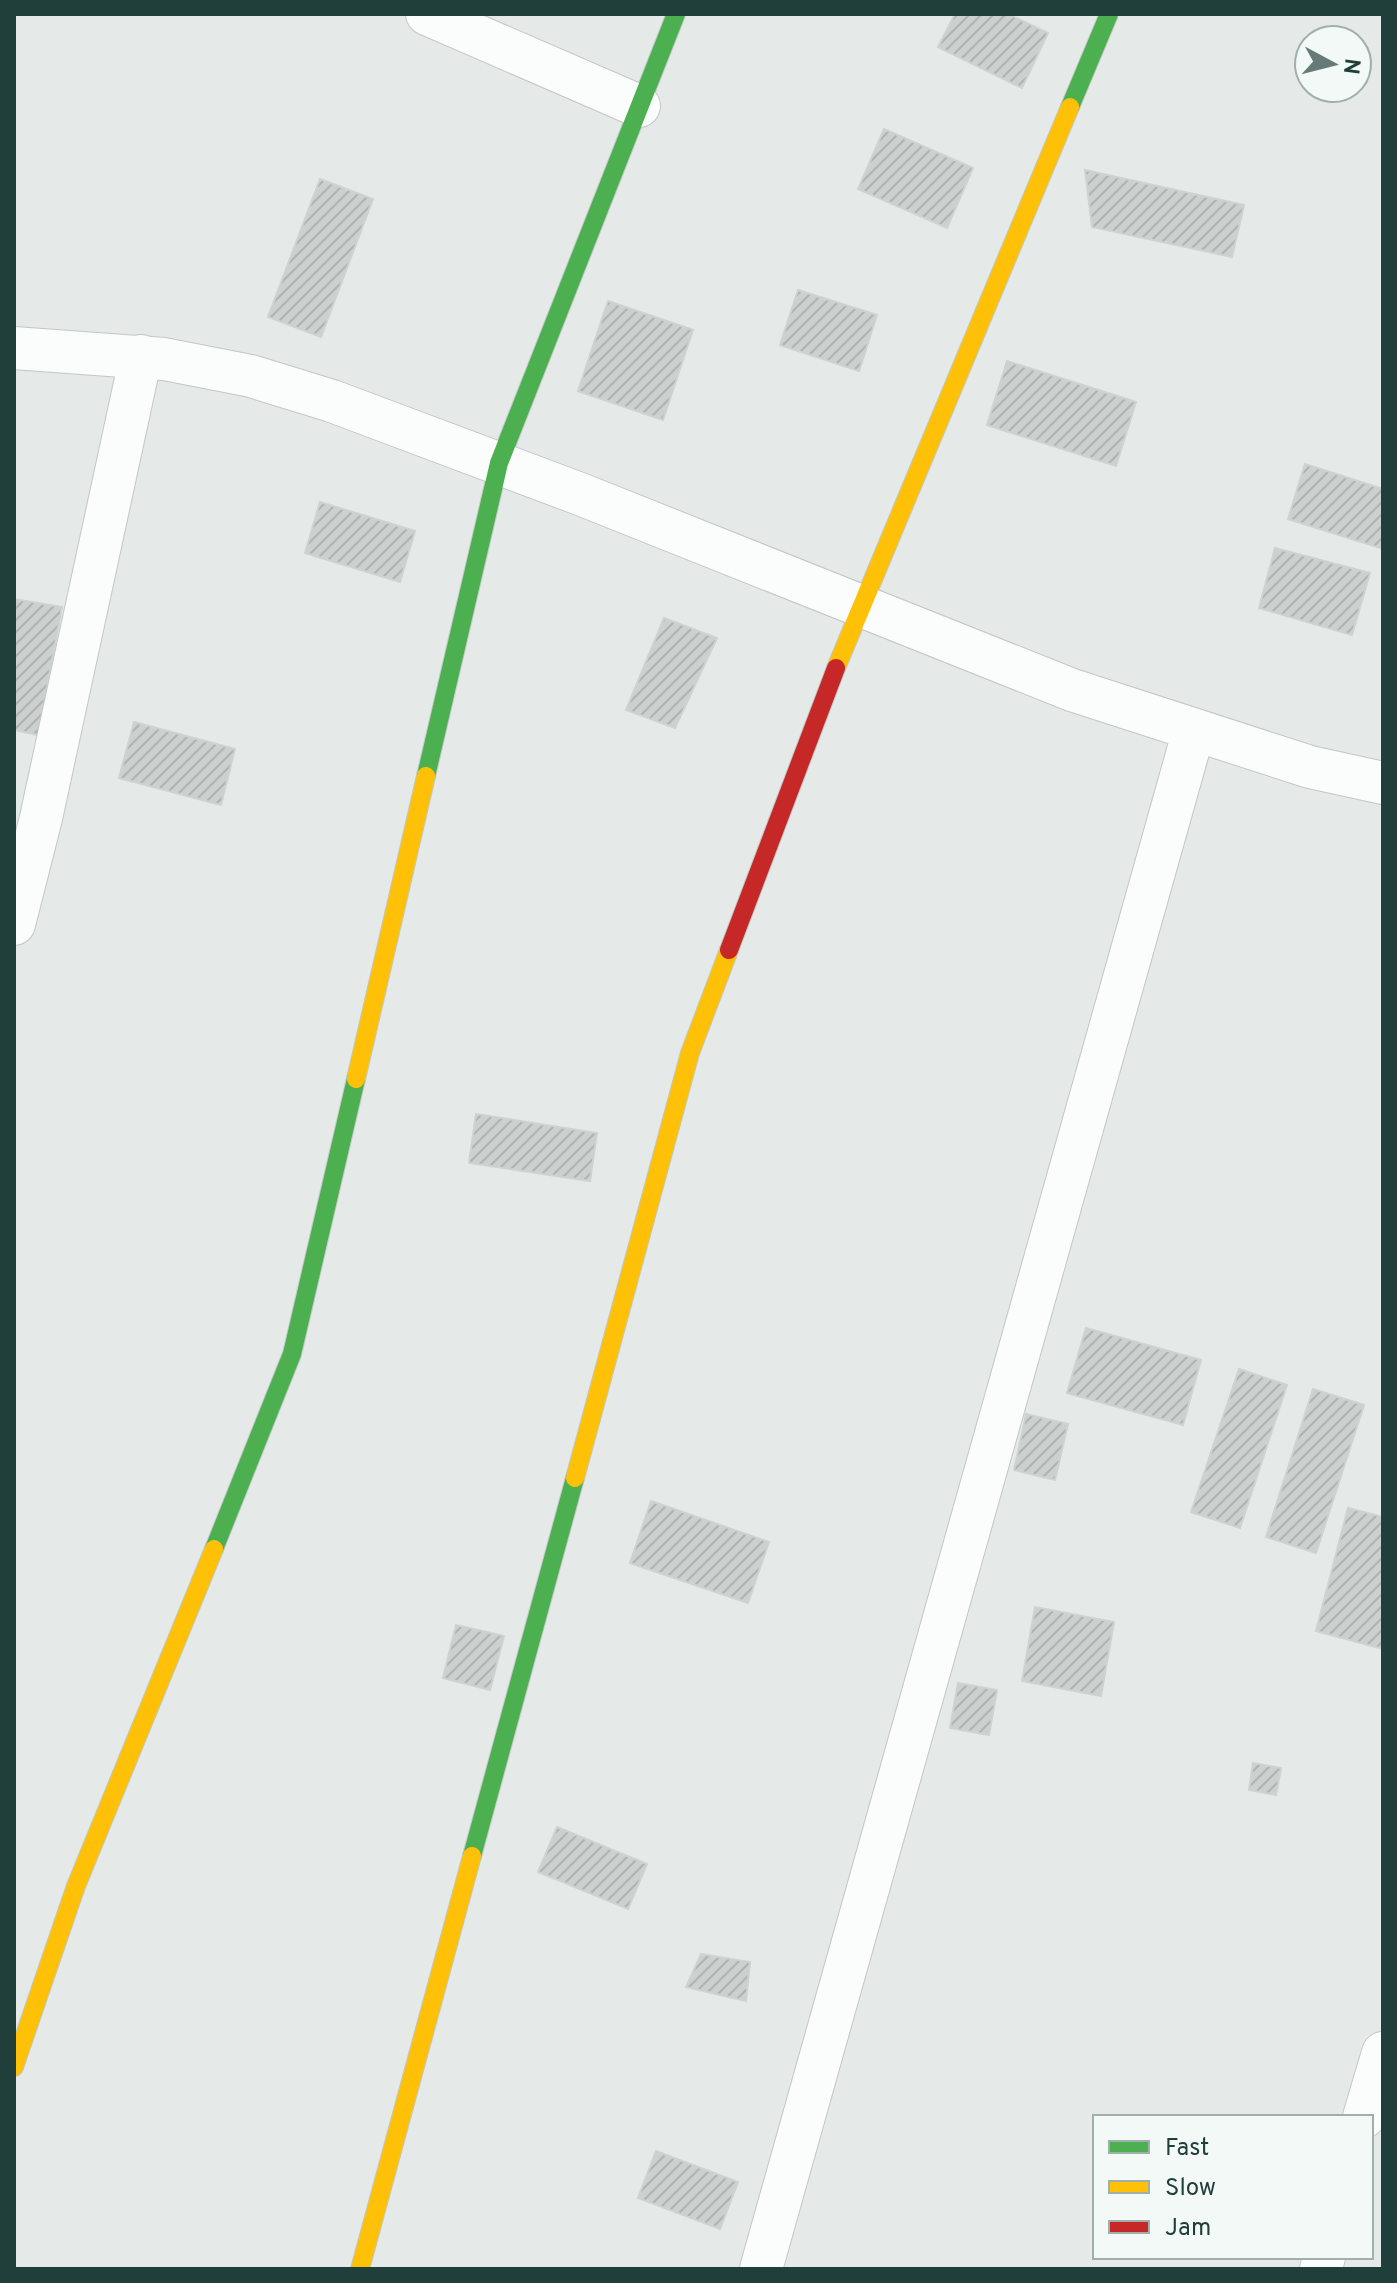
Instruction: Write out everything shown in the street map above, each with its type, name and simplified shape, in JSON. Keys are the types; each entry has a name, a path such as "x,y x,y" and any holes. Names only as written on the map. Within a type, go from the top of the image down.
{"street":[{"path":"427,14 639,106"},
{"path":"14,2067 59,1925 257,1448 292,1354 499,463 676,14"},
{"path":"360,2269 690,1053 860,605 1109,14"},
{"path":"14,348 141,356 251,376 332,401 499,463 1072,690 1310,767 1383,783"},
{"path":"14,924 41,818 141,356"},
{"path":"761,2269 1194,730"},
{"path":"1365,2115 1383,2053"}],"building":[{"path":"955,14 1008,14 1048,33 1022,88 938,47"},
{"path":"884,129 973,168 947,228 858,189"},
{"path":"1085,170 1244,205 1232,257 1092,227"},
{"path":"320,179 373,199 321,337 268,317"},
{"path":"798,290 877,315 859,371 780,345"},
{"path":"608,301 693,330 663,420 578,391"},
{"path":"1007,361 1136,402 1116,466 987,425"},
{"path":"1305,464 1383,489 1383,549 1288,519"},
{"path":"320,502 415,531 400,582 305,553"},
{"path":"1275,548 1370,573 1352,635 1259,608"},
{"path":"14,599 62,607 38,735 14,730"},
{"path":"664,618 717,638 675,728 626,710"},
{"path":"134,722 235,749 221,805 119,778"},
{"path":"476,1114 597,1133 590,1181 469,1163"},
{"path":"1086,1328 1201,1360 1183,1425 1067,1393"},
{"path":"1239,1369 1287,1385 1240,1528 1191,1512"},
{"path":"1313,1389 1364,1405 1316,1553 1266,1537"},
{"path":"1026,1414 1068,1424 1055,1480 1014,1470"},
{"path":"651,1501 769,1542 748,1603 630,1563"},
{"path":"1348,1508 1383,1517 1383,1649 1316,1631"},
{"path":"1035,1607 1114,1622 1101,1696 1022,1681"},
{"path":"456,1625 504,1636 490,1690 443,1678"},
{"path":"958,1683 997,1690 989,1735 950,1728"},
{"path":"1253,1763 1281,1768 1276,1795 1249,1790"},
{"path":"557,1827 647,1864 628,1909 538,1872"},
{"path":"701,1954 750,1962 746,2001 686,1987"},
{"path":"656,2151 738,2182 720,2229 638,2198"}],"traffic: fast":[{"path":"426,776 499,463 676,14"},
{"path":"1070,107 1109,14"},
{"path":"214,1549 292,1354 356,1079"},
{"path":"472,1856 575,1478"}],"traffic: slow":[{"path":"836,668 1070,107"},
{"path":"356,1079 426,776"},
{"path":"575,1478 690,1053 729,950"},
{"path":"14,2067 76,1886 214,1549"},
{"path":"360,2269 472,1856"}],"traffic: jam":[{"path":"729,950 836,668"}]}
